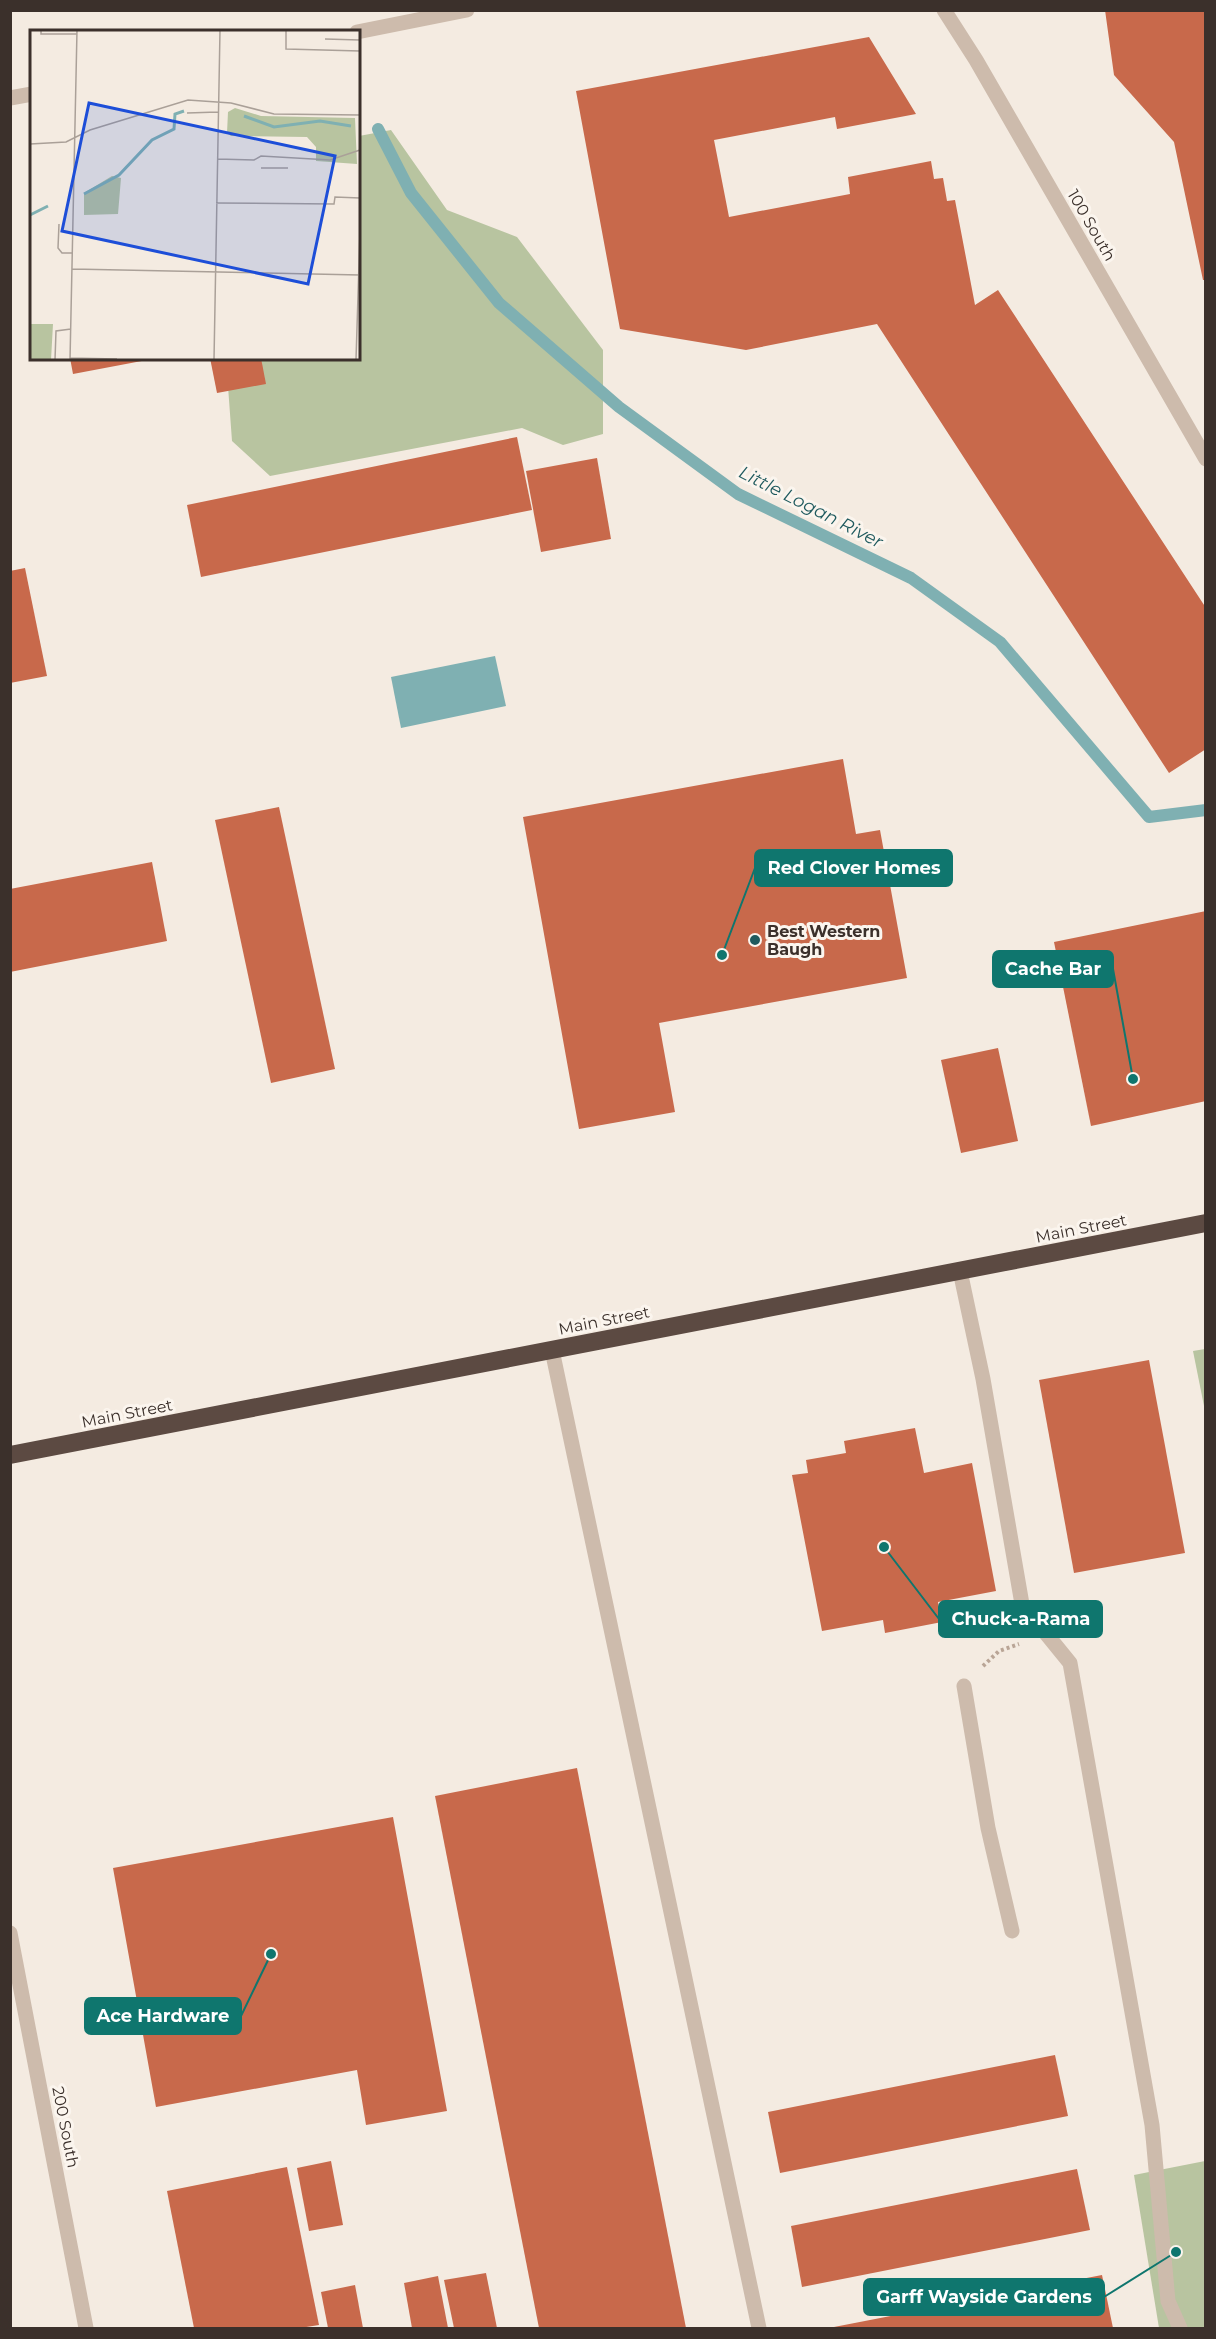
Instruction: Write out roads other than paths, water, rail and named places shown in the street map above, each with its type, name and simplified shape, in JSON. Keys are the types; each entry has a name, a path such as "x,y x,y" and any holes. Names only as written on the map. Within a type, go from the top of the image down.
{"highway":[{"name":"Main Street","path":"10,1455 1206,1223"}],"street":[{"path":"360,31 467,10"},
{"name":"100 South","path":"944,10 976,60 1206,459"},
{"path":"10,98 30,94"},
{"path":"960,1271 983,1379 1022,1604 1070,1663 1152,2125 1168,2301 1180,2328"},
{"path":"552,1350 759,2328"},
{"path":"964,1686 988,1828 1012,1931"},
{"name":"200 South","path":"10,1933 86,2328"}],"water":[{"path":"495,656 506,706 401,728 391,677"}],"waterway":[{"name":"Little Logan River","path":"378,129 411,193 499,303 619,407 738,494 911,578 1000,642 1149,817 1206,810"}],"place":[{"name":"Best Western Baugh","path":"755,940"},
{"name":"Red Clover Homes","path":"722,955"},
{"name":"Cache Bar","path":"1133,1079"},
{"name":"Chuck-a-Rama","path":"884,1547"},
{"name":"Ace Hardware","path":"271,1954"},
{"name":"Garff Wayside Gardens","path":"1176,2252"}]}
